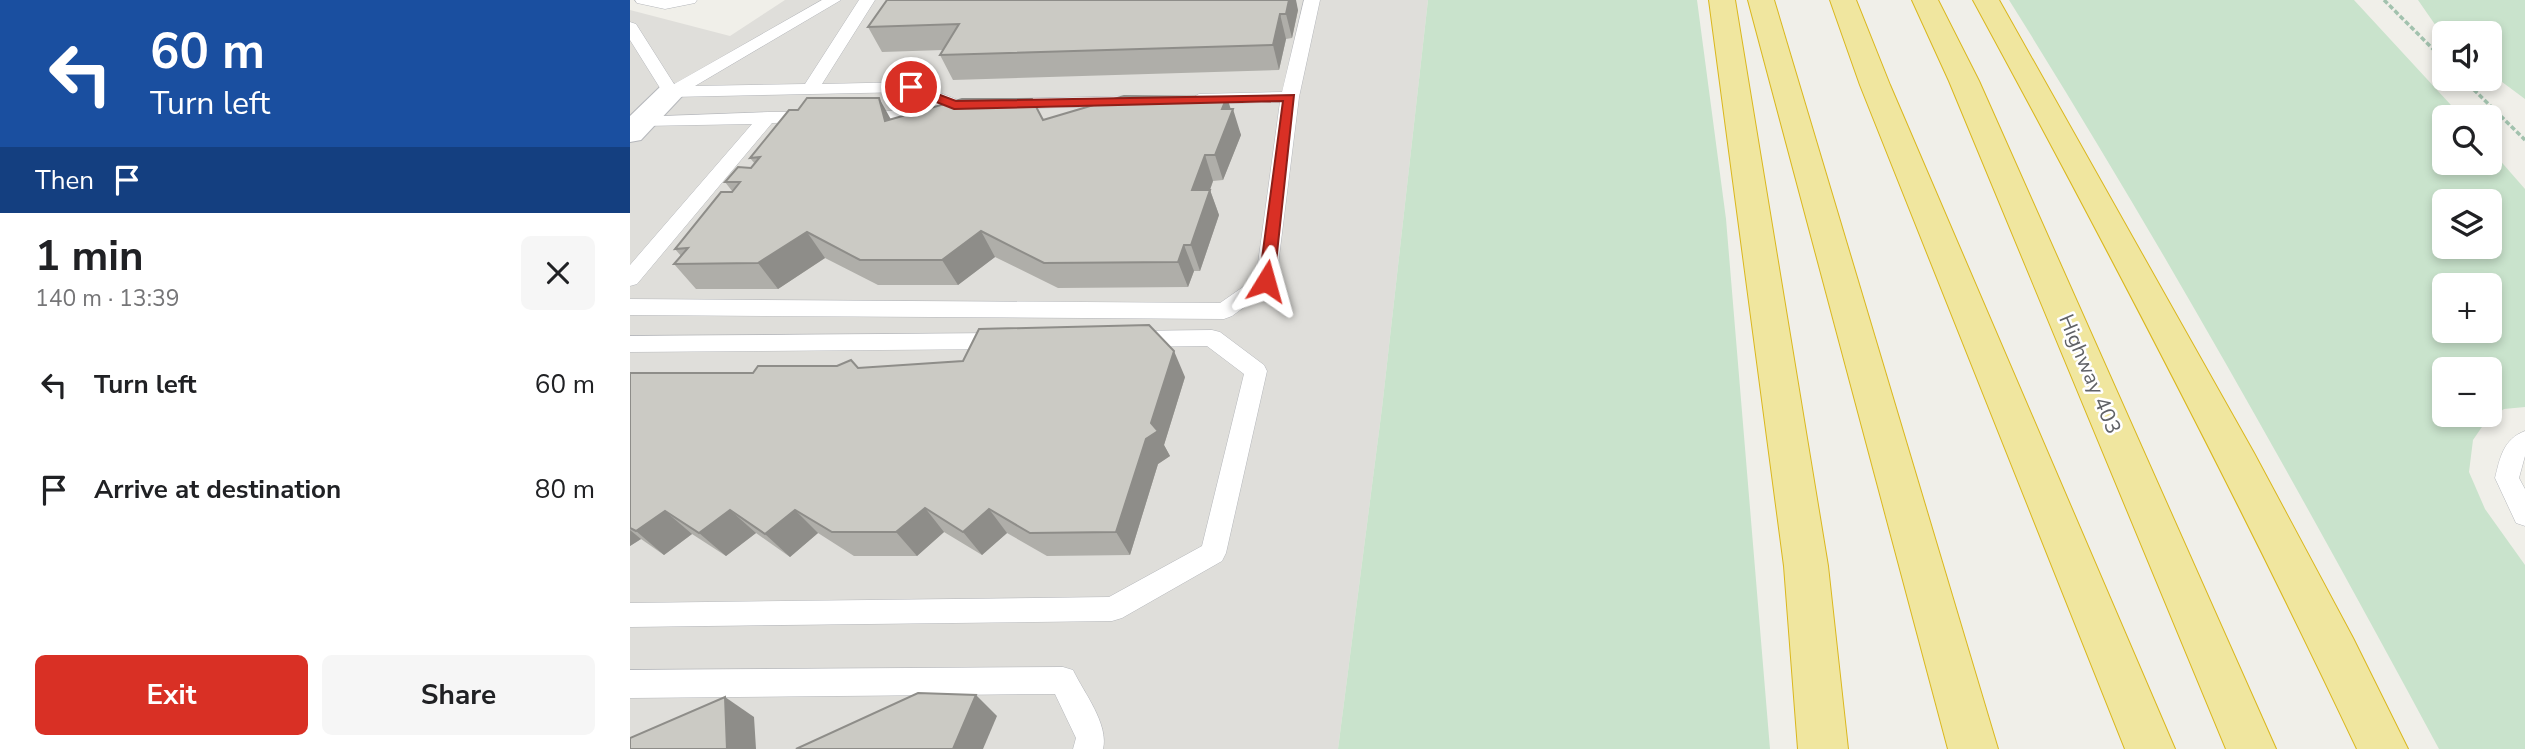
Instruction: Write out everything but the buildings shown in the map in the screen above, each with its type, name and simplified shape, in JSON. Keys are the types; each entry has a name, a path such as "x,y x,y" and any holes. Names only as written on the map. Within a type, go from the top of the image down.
{"highway":[{"path":"1722,0 1806,566 1823,749"},
{"path":"1761,0 1973,749"},
{"path":"1843,0 1875,85 2150,749"},
{"name":"Highway 403","path":"1925,0 1964,81 2251,749"},
{"path":"1986,0 2129,259 2323,624 2384,749"}],"street":[{"path":"636,127 671,92"}],"lane":[{"path":"643,0 666,4 689,0"},
{"path":"671,92 833,0"},
{"path":"811,89 867,0"},
{"path":"630,307 1224,311 1266,281 1290,97 1312,0"},
{"path":"630,27 671,92"},
{"path":"671,92 911,87 968,105"},
{"path":"1183,100 1290,97"},
{"path":"636,127 768,117 890,116 968,105 1156,100"},
{"path":"630,279 768,117"},
{"path":"630,615 1112,609 1213,553 1256,371 1212,338 1101,340"},
{"path":"630,344 1032,340"},
{"path":"2525,441 2513,453 2507,478 2525,515"},
{"path":"630,684 1063,680 1091,737 1088,749"}],"path":[{"path":"2384,0 2432,48"},
{"path":"2475,91 2525,140"}],"shaded area":[{"path":"785,0 1428,0 1382,408 1338,749 630,749 630,10 730,36"}],"green space":[{"path":"1428,0 1697,0 1726,219 1770,749 1338,749 1382,408"},
{"path":"2009,0 2354,0 2432,84 2432,91 2438,91 2451,105 2432,105 2432,175 2502,175 2502,163 2525,189 2525,407 2502,410 2502,357 2432,357 2432,427 2482,427 2473,440 2469,472 2485,509 2525,565 2525,749 2439,749 2336,559 2121,184"},
{"path":"2418,0 2525,0 2525,99 2502,82 2502,21 2433,21"}],"route":[{"path":"911,87 954,105 1290,97 1266,281"}]}
